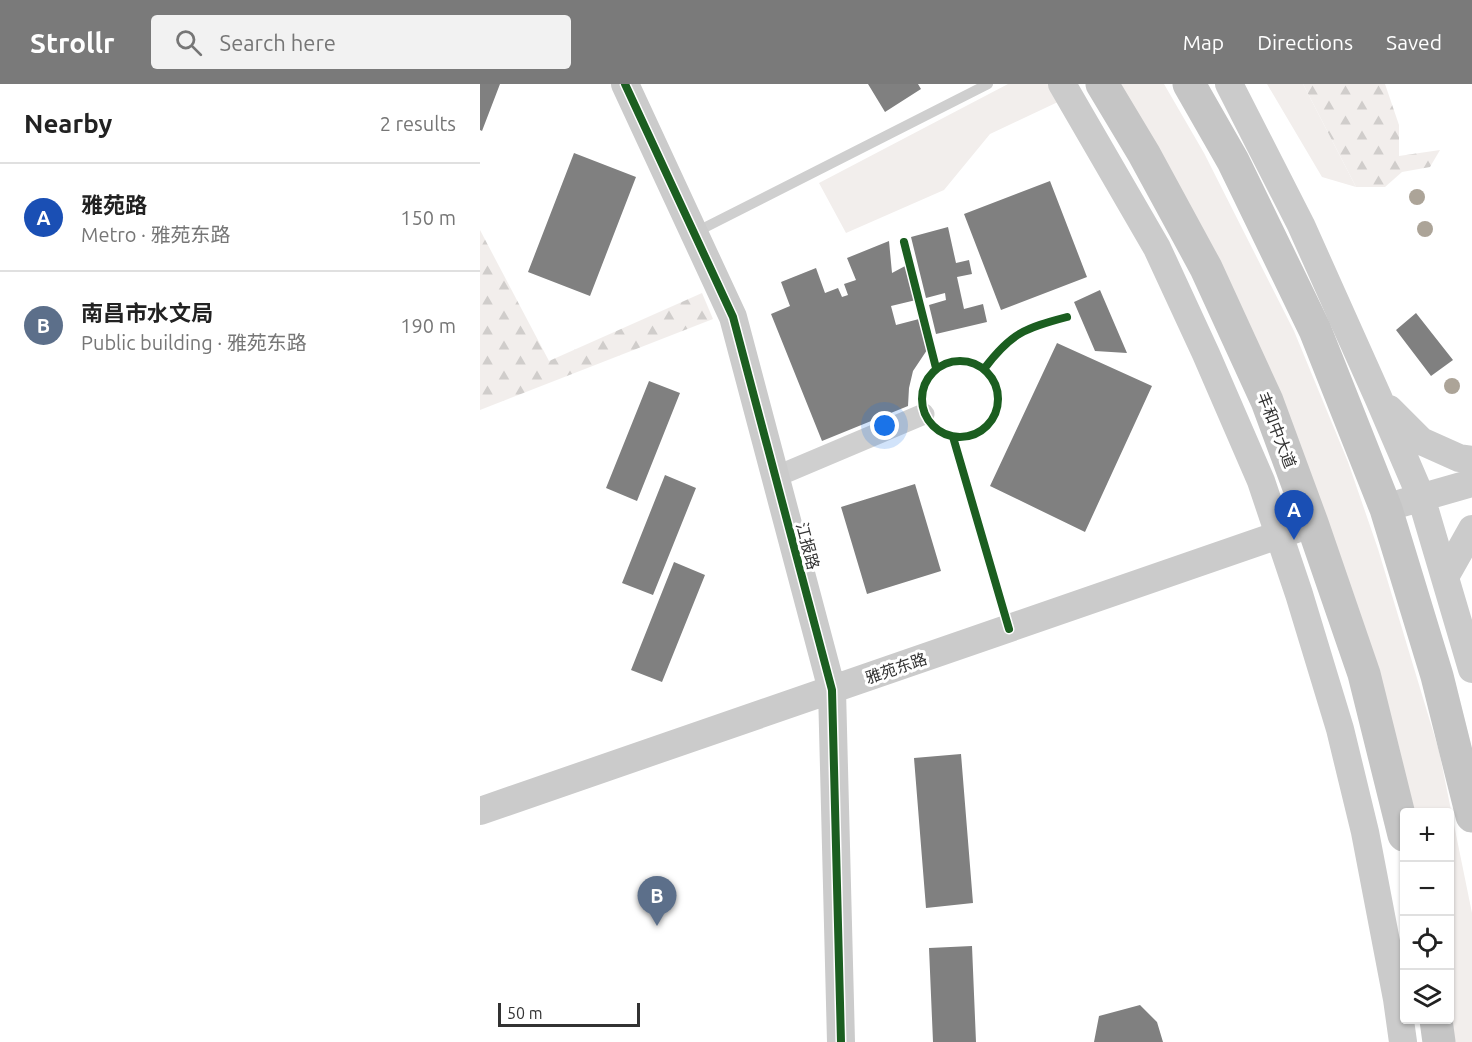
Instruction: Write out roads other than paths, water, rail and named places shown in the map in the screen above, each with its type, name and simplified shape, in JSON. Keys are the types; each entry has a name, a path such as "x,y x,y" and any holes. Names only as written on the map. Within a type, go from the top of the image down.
{"main road":[{"name":"丰和中大道","path":"1102,84 1144,154 1206,268 1267,401 1364,674 1400,819"},
{"path":"1189,84 1233,161 1315,330 1386,509 1437,676 1472,816"},
{"path":"1437,1024 1439,1042"}],"street":[{"name":"江报路","path":"625,84 733,318 832,690 840,1042"},
{"path":"1062,84 1157,248 1261,481 1299,594 1340,729 1365,832 1403,1042"},
{"path":"1229,84 1301,225 1421,497 1472,669"},
{"path":"1378,397 1421,441 1459,458 1472,460"},
{"path":"774,470 923,408"},
{"path":"1386,509 1472,483"},
{"name":"雅苑东路","path":"480,812 1312,523"},
{"path":"1445,577 1472,529"}],"lane":[{"path":"694,233 988,84"}],"place":[{"name":"雅苑路","path":"1294,540"},
{"name":"南昌市水文局","path":"657,926"}]}
